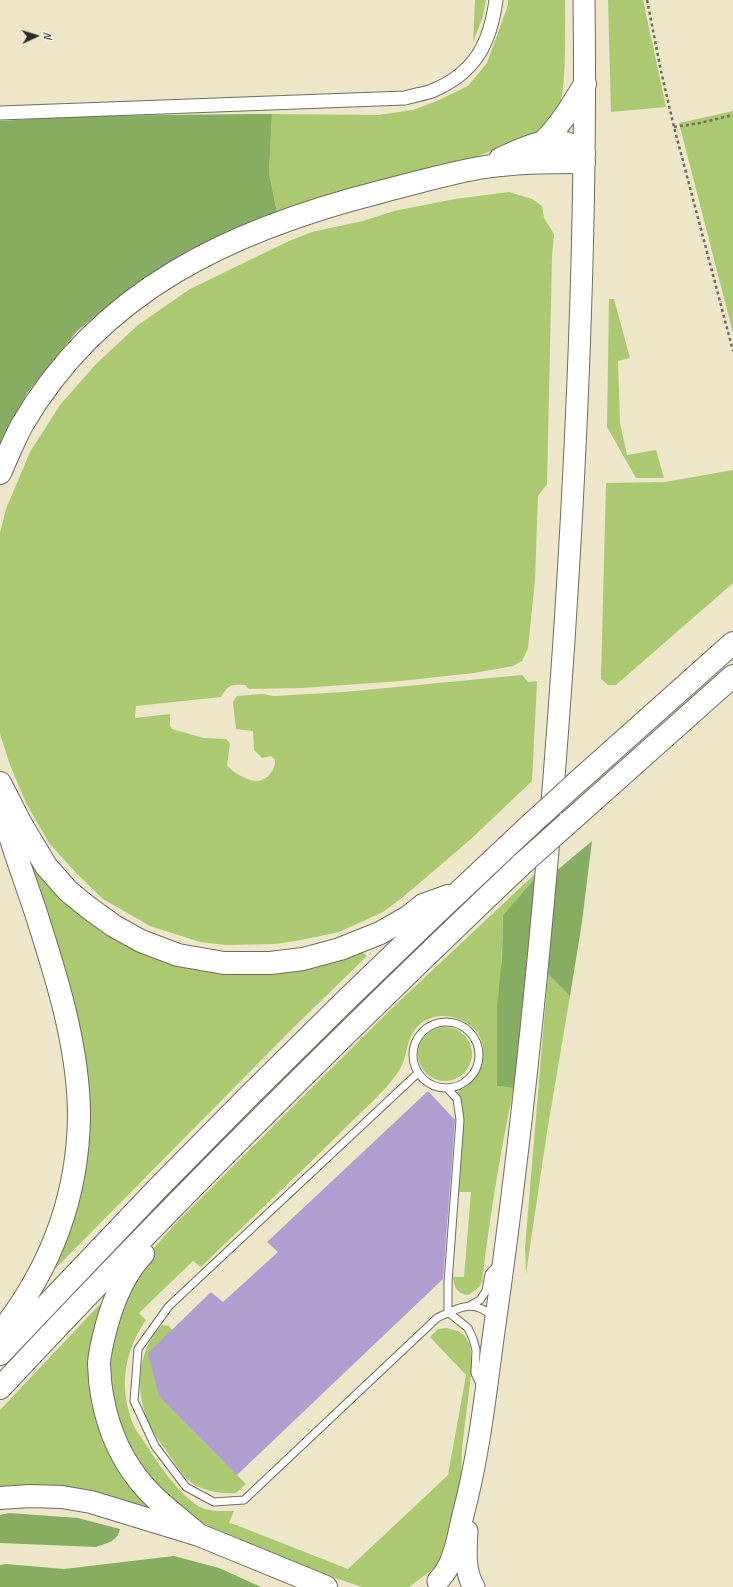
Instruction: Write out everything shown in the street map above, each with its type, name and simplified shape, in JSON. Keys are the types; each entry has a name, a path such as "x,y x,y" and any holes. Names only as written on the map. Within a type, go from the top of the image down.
{"highway":[{"path":"543,142 564,118 585,84"},
{"path":"0,473 22,426 50,383 83,343 146,289 189,263 271,225 350,200 479,168 584,158 577,147 556,142 543,142 529,146 479,168"},
{"path":"0,1354 158,1188 315,1031 458,892 576,783 733,643"},
{"path":"0,1388 79,1303 334,1044 522,864 733,676"},
{"path":"0,783 21,824 46,866 68,890 89,908 114,926 141,941 178,955 224,963 270,963 303,959 340,949 380,933 408,917 423,905 458,892"},
{"path":"0,801 6,827 50,959 66,1016 75,1066 79,1116 75,1167 64,1219 46,1262 28,1293 0,1333"},
{"path":"176,1204 162,1236 133,1264 116,1296 105,1333 99,1364 106,1416 124,1460 139,1480 163,1504 199,1535"},
{"path":"0,1498 30,1496 62,1497 92,1502 199,1535 326,1587"}],"main road":[{"path":"431,1584 448,1568 454,1552 470,1489 505,1257 524,1104 542,924 556,754 576,437 584,158 584,0"},
{"path":"470,1489 466,1552 470,1580 474,1587"},
{"path":"431,1584 452,1580 466,1584 470,1587"}],"street":[{"path":"0,113 405,98 432,91 458,77 480,55 493,23 496,0"}],"lane":[{"path":"438,1022 449,1022 459,1025 468,1031 475,1039 478,1050 478,1061 474,1071 467,1080 458,1086 447,1088 436,1086 426,1081 418,1073 414,1064 413,1053 415,1042 420,1033 428,1026 438,1022"},
{"path":"418,1073 169,1306 138,1349 134,1401 155,1446 186,1487 214,1502 244,1500 437,1318 458,1308 469,1306 480,1300 486,1291 489,1274 505,1257"},
{"path":"447,1088 457,1099 460,1120 448,1282 448,1312"},
{"path":"469,1306 483,1309 496,1320"},
{"path":"448,1312 468,1328 473,1339 476,1350 475,1373 485,1397"}],"path":[{"path":"648,0 674,127 733,351"},
{"path":"674,127 700,123 733,115"}],"green space":[{"path":"475,0 486,0 483,16 473,43"},
{"path":"508,0 565,0 565,55 562,98 559,106 541,130 533,136 523,140 449,165 334,195 277,212 269,173 272,114 378,115 413,110 439,100 468,86 487,63 508,5"},
{"path":"608,0 643,0 666,107 611,112"},
{"path":"733,111 733,333 679,123"},
{"path":"272,114 269,173 277,212 180,256 125,292 77,331 27,393 0,449 0,121 82,116"},
{"path":"509,192 532,199 542,206 544,218 554,234 552,257 547,484 538,496 535,580 528,648 522,661 513,666 474,673 401,681 302,688 249,689 245,685 233,685 226,690 221,697 136,706 135,718 170,714 170,726 172,729 204,738 226,739 230,743 227,765 236,773 244,777 259,781 270,775 274,768 275,760 271,756 262,758 254,750 253,731 236,729 233,702 237,696 262,694 274,696 344,692 522,675 528,682 537,681 532,781 471,839 403,897 383,912 339,932 275,944 226,945 200,942 150,926 103,899 77,874 49,843 26,803 10,765 0,734 0,533 6,509 30,452 60,405 96,364 138,325 190,289 289,241 312,232 363,221 394,211 455,199"},
{"path":"609,299 614,299 630,358 618,361 620,423 627,455 656,450 664,478 636,478 607,427"},
{"path":"733,470 733,583 616,685 608,685 601,679 606,483 665,482"},
{"path":"592,841 582,922 570,996 548,974 555,872"},
{"path":"23,854 184,965 359,949 367,956 292,1029 47,1277 83,1135"},
{"path":"536,873 535,878 503,915 497,1086 514,1088 496,1184 482,1282 479,1287 468,1295 461,1293 455,1287 453,1277 464,1277 471,1192 459,1192 462,1114 457,1092 466,1087 476,1076 483,1058 482,1040 470,1025 456,1018 439,1016 424,1021 415,1029 410,1037 400,1070 372,1102 201,1267 193,1261 139,1313 146,1320 140,1329 128,1357 125,1377 126,1398 135,1428 161,1467 174,1484 190,1500 198,1506 206,1509 216,1511 234,1511 229,1523 348,1569 448,1475 466,1375 430,1337 438,1329 446,1328 458,1331 465,1336 470,1345 471,1375 462,1448 461,1475 457,1511 441,1563 409,1587 362,1587 267,1555 195,1519 174,1503 124,1448 104,1356 134,1271 175,1224 391,1009"},
{"path":"535,878 514,1088 497,1086 497,1008 502,957 503,915"},
{"path":"548,974 570,996 547,1132 526,1274 525,1248"},
{"path":"445,1027 455,1029 464,1035 470,1044 472,1054 470,1064 464,1073 455,1079 445,1081 435,1079 426,1073 420,1064 418,1054 420,1044 426,1035 435,1029"},
{"path":"101,1303 91,1351 90,1366 91,1397 94,1413 107,1451 111,1457 160,1511 0,1489 0,1410"},
{"path":"162,1325 169,1326 172,1330 237,1475 246,1484 236,1493 210,1491 192,1483 178,1469 149,1424 141,1399 140,1373 147,1347 153,1336"},
{"path":"9,1513 78,1518 120,1529 117,1537 108,1543 96,1547 0,1543 0,1515"},
{"path":"174,1556 219,1568 261,1587 0,1587 0,1565 6,1564 64,1569"}],"building":[{"path":"428,1091 455,1120 443,1279 237,1475 159,1396 148,1353 211,1292 223,1302 278,1252 267,1242"}]}
